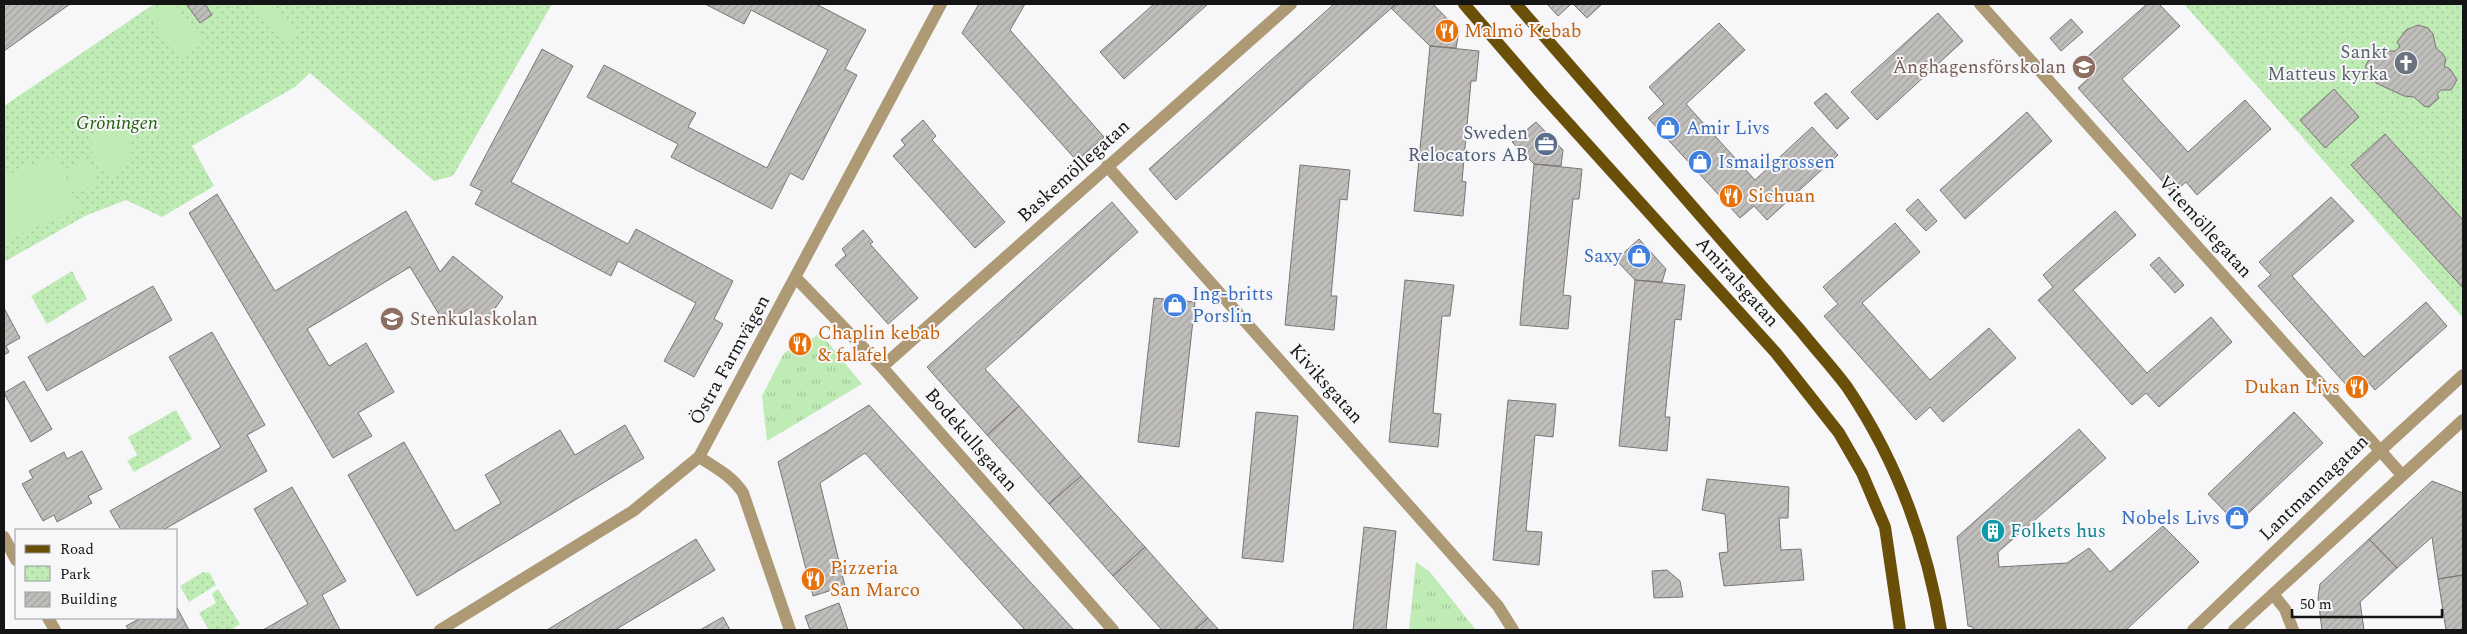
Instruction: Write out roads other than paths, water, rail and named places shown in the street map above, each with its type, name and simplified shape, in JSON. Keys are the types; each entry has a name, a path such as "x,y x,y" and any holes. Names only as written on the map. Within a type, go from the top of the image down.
{"main road":[{"name":"Amiralsgatan","path":"1464,4 1540,92 1776,353 1839,433 1862,473 1885,527 1900,630"},
{"name":"Amiralsgatan","path":"1516,4 1801,331 1846,387 1878,441 1903,490 1920,535 1935,591 1942,630"}],"street":[{"name":"Östra Farmvägen","path":"440,630 633,511 699,457 941,4"},
{"name":"Baskemöllegatan","path":"882,367 1291,4"},
{"name":"Vitemöllegatan","path":"1980,4 2402,475"},
{"name":"Kiviksgatan","path":"1107,166 1498,606 1513,630"},
{"name":"Bodekullsgatan","path":"796,278 882,367 1113,630"},
{"name":"Lantmannagatan","path":"2193,630 2381,450 2463,375"},
{"path":"2234,630 2463,420"},
{"path":"699,457 728,475 737,483 743,493 790,630"},
{"path":"4,537 15,558"},
{"path":"2273,594 2284,609 2293,630"},
{"path":"49,619 55,630"}],"place":[{"name":"Malmö Kebab","path":"1447,31"},
{"name":"Sankt Matteus kyrka","path":"2406,63"},
{"name":"Änghagensförskolan","path":"2084,67"},
{"name":"Amir Livs","path":"1668,128"},
{"name":"Sweden Relocators AB","path":"1546,144"},
{"name":"Ismailgrossen","path":"1700,162"},
{"name":"Sichuan","path":"1731,196"},
{"name":"Saxy","path":"1639,256"},
{"name":"Ing-britts Porslin","path":"1175,305"},
{"name":"Stenkulaskolan","path":"392,319"},
{"name":"Chaplin kebab & falafel","path":"800,344"},
{"name":"Dukan Livs","path":"2357,387"},
{"name":"Nobels Livs","path":"2237,518"},
{"name":"Folkets hus","path":"1993,531"},
{"name":"Pizzeria San Marco","path":"813,579"}],"park label":[{"name":"Gröningen","path":"117,123"}]}
